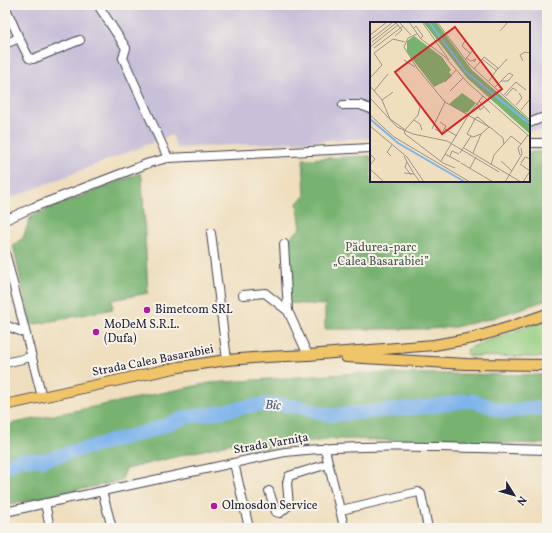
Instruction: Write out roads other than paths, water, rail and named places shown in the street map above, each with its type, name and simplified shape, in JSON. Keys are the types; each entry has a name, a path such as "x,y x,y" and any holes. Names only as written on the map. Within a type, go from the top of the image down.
{"main road":[{"name":"Strada Calea Basarabiei","path":"5,405 179,367 227,360 434,345 473,338 547,314"},
{"name":"Strada Calea Basarabiei","path":"308,355 466,364 547,365"}],"street":[{"path":"98,5 126,48 123,58 168,158"},
{"path":"6,6 18,38 29,58 33,59 80,40"},
{"path":"5,44 18,38"},
{"path":"343,105 370,108"},
{"path":"530,122 547,116"},
{"path":"530,143 547,143"},
{"path":"5,220 34,206 149,163 168,158 370,148"},
{"path":"211,233 227,360"},
{"path":"284,244 288,311 308,355"},
{"path":"5,252 42,397"},
{"path":"243,295 265,294 288,311"},
{"path":"5,325 25,333"},
{"path":"5,363 31,357"},
{"name":"Strada Varnița","path":"5,512 285,452 325,448 402,447 547,450"},
{"path":"325,448 341,510 344,528"},
{"path":"234,463 249,528"},
{"path":"269,491 276,512 280,513 289,505 287,482 289,476 328,464"},
{"path":"102,491 112,528"},
{"path":"341,510 418,492 421,494 428,528"},
{"path":"45,503 50,528"}],"waterway":[{"name":"Bîc","path":"5,468 20,459 43,460 152,430 187,417 250,406 274,404 300,407 330,415 427,407 465,401 474,401 505,412 531,408 547,409"}],"place":[{"name":"Bimetcom SRL","path":"147,310"},
{"name":"MoDeM S.R.L. (Dufa)","path":"96,332"},
{"name":"Olmosdon Service","path":"214,506"}],"park label":[{"name":"Pădurea-parc „Calea Basarabiei”","path":"381,255"}]}
